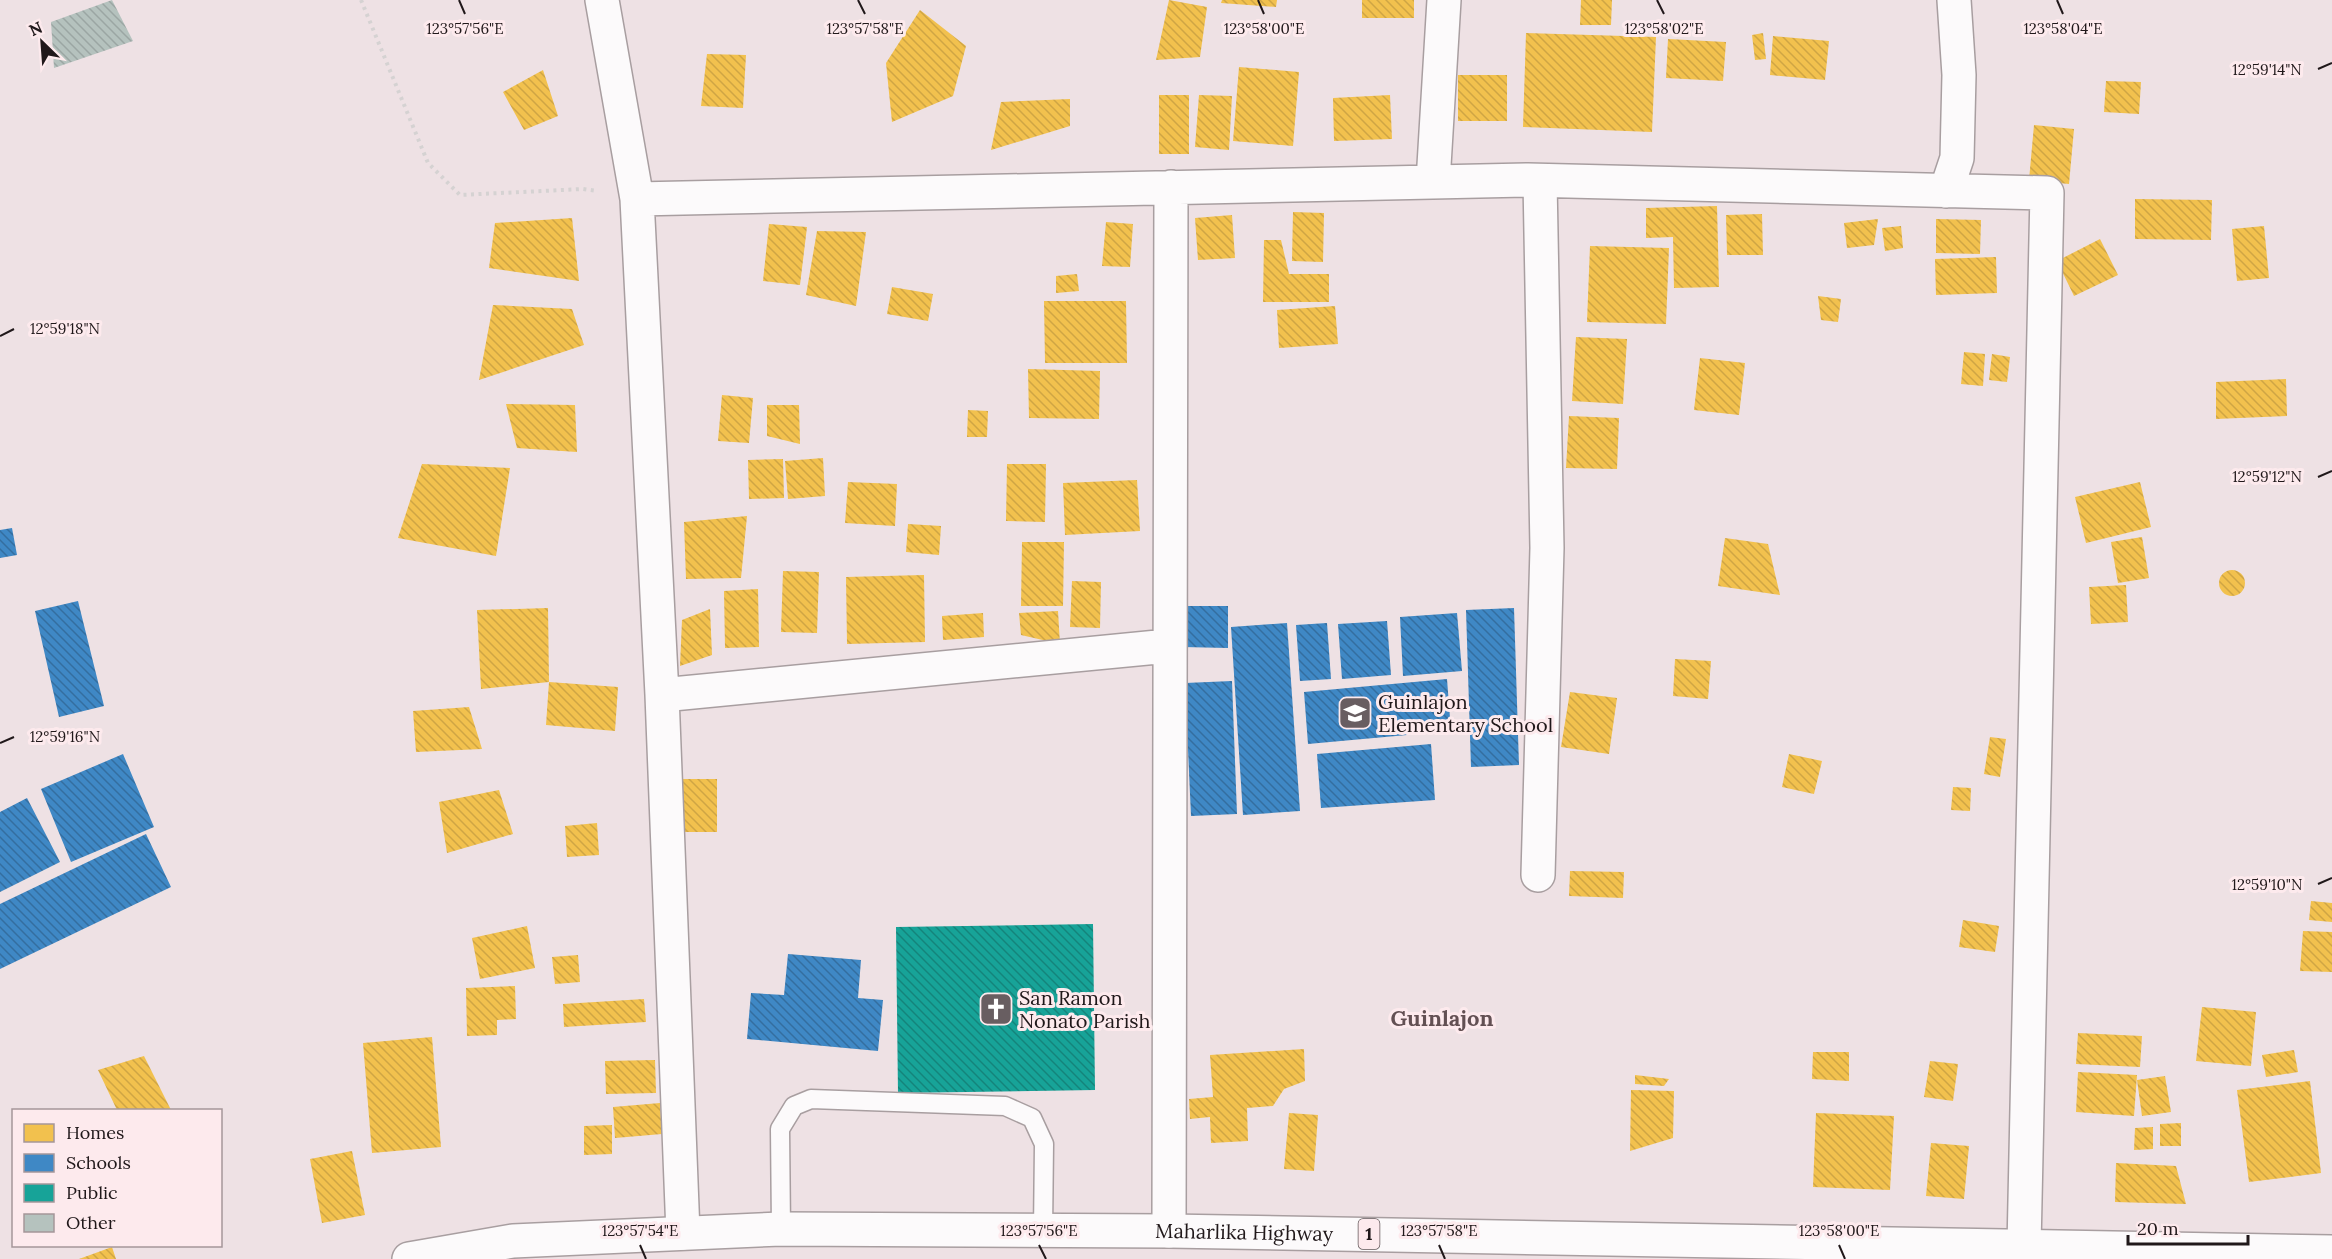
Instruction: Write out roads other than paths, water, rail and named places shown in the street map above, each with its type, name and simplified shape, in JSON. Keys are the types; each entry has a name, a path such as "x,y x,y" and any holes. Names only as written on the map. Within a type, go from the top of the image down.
{"main road":[{"path":"602,0 637,199 662,695 683,1233"},
{"path":"1433,182 1444,0"},
{"path":"1946,191 1957,158 1959,75 1954,0"},
{"path":"637,199 1540,181 2047,193 2024,1246"},
{"path":"1538,875 1547,548 1540,181"},
{"path":"1169,1231 1168,646 1171,188"},
{"path":"662,695 1168,646"},
{"name":"Maharlika Highway","path":"409,1259 513,1241 781,1229 1169,1231 2332,1252"}],"lane":[{"path":"781,1229 780,1129 794,1106 811,1099 1005,1106 1032,1118 1044,1143 1043,1231"}],"place":[{"name":"Guinlajon Elementary School","path":"1355,713"},
{"name":"San Ramon Nonato Parish","path":"996,1009"}],"district":[{"name":"Guinlajon","path":"1442,1018"}]}
